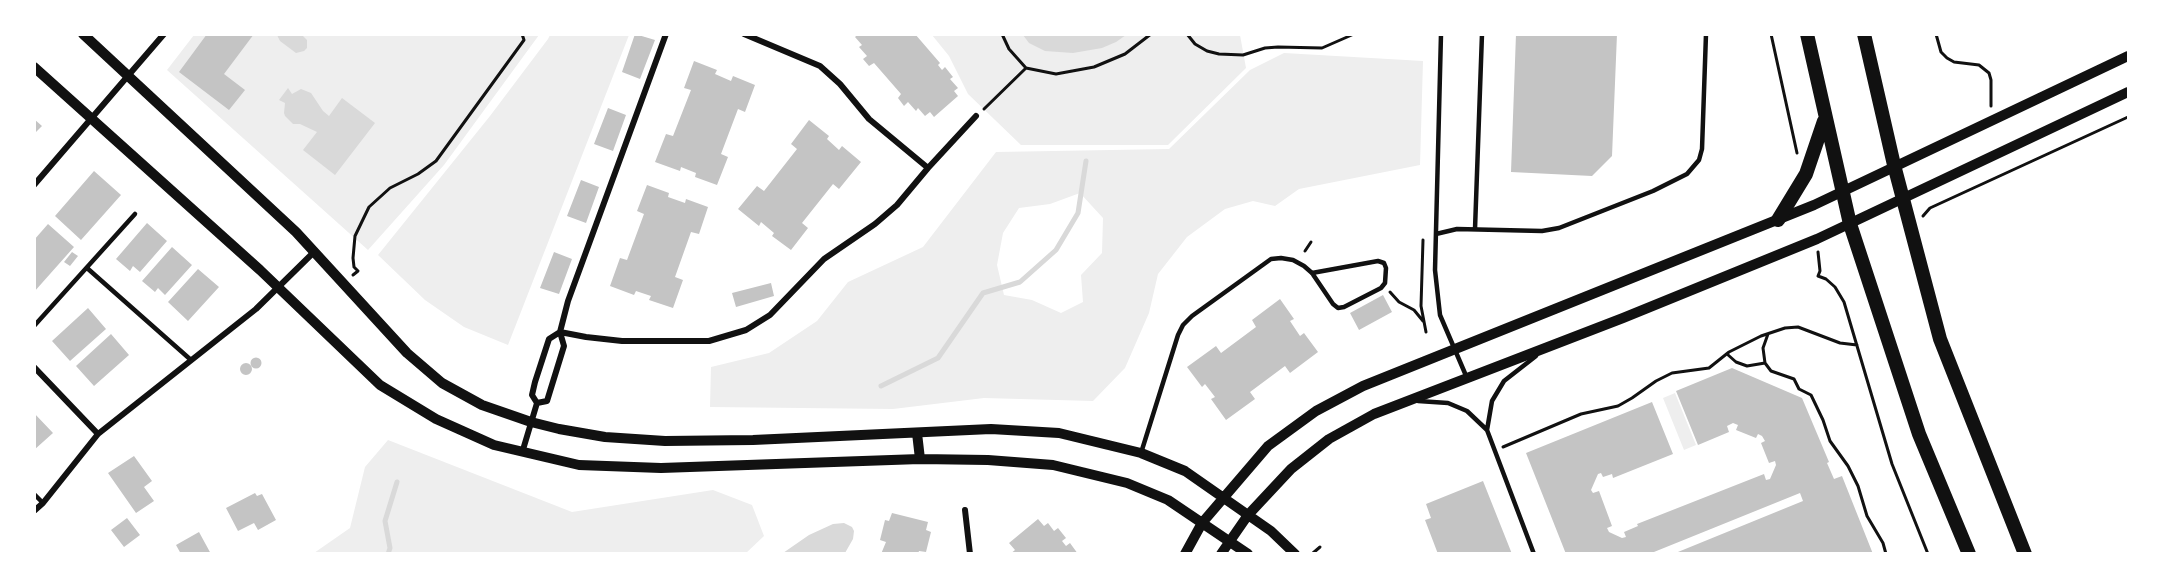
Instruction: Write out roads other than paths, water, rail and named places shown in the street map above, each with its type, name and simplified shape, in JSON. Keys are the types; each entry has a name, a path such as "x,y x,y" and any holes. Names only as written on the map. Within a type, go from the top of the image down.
{"main road":[{"path":"1807,34 1850,224 1919,434 1969,554"},
{"path":"1864,34 1894,165 1940,339 2025,554"},
{"path":"1778,220 1806,174 1825,119"}],"street":[{"path":"82,34 296,232 407,353 442,383 482,405 559,429 665,441 753,440 990,429 1059,433 1141,453 1185,471 1248,515 1295,554"},
{"path":"34,185 164,34"},
{"path":"537,403 547,400 564,346 560,332 567,301 666,34"},
{"path":"744,34 820,66 840,84 869,119 928,168"},
{"path":"1185,554 1202,523 1268,446 1316,411 1363,386 1453,348 1778,220 2128,56"},
{"path":"34,67 278,288 380,385 436,420 494,445 579,465 661,468 920,459 988,460 1053,465 1127,483 1168,500 1248,554"},
{"path":"1221,554 1248,515 1291,469 1329,439 1374,414 1551,346 1850,224 2128,92"},
{"path":"522,453 537,403 532,395 549,339 560,332 622,341 709,341 746,330 770,315 824,259 875,224 897,205 976,116"},
{"path":"34,511 44,503 98,434 256,309 314,252"},
{"path":"34,367 98,434"},
{"path":"917,433 920,459"},
{"path":"965,510 969,554"}],"lane":[{"path":"1442,34 1435,270 1440,315 1467,378"},
{"path":"1475,229 1482,34"},
{"path":"1436,234 1457,229 1542,231 1559,228 1687,174 1699,160 1704,136 1706,34"},
{"path":"34,326 135,214"},
{"path":"1141,453 1178,335 1185,323 1271,259 1293,260 1304,266 1312,273 1338,308 1344,307 1383,285 1386,268 1381,261 1312,273"},
{"path":"87,268 191,360"},
{"path":"1487,430 1492,401 1504,381 1521,366 1551,346"},
{"path":"1409,401 1448,403 1467,411 1487,430 1534,554"},
{"path":"34,494 44,503"}],"waterway":[{"path":"881,386 938,358 983,293 1020,282 1056,250 1078,213 1086,161"},
{"path":"388,554 390,548 385,521 397,482"}]}
